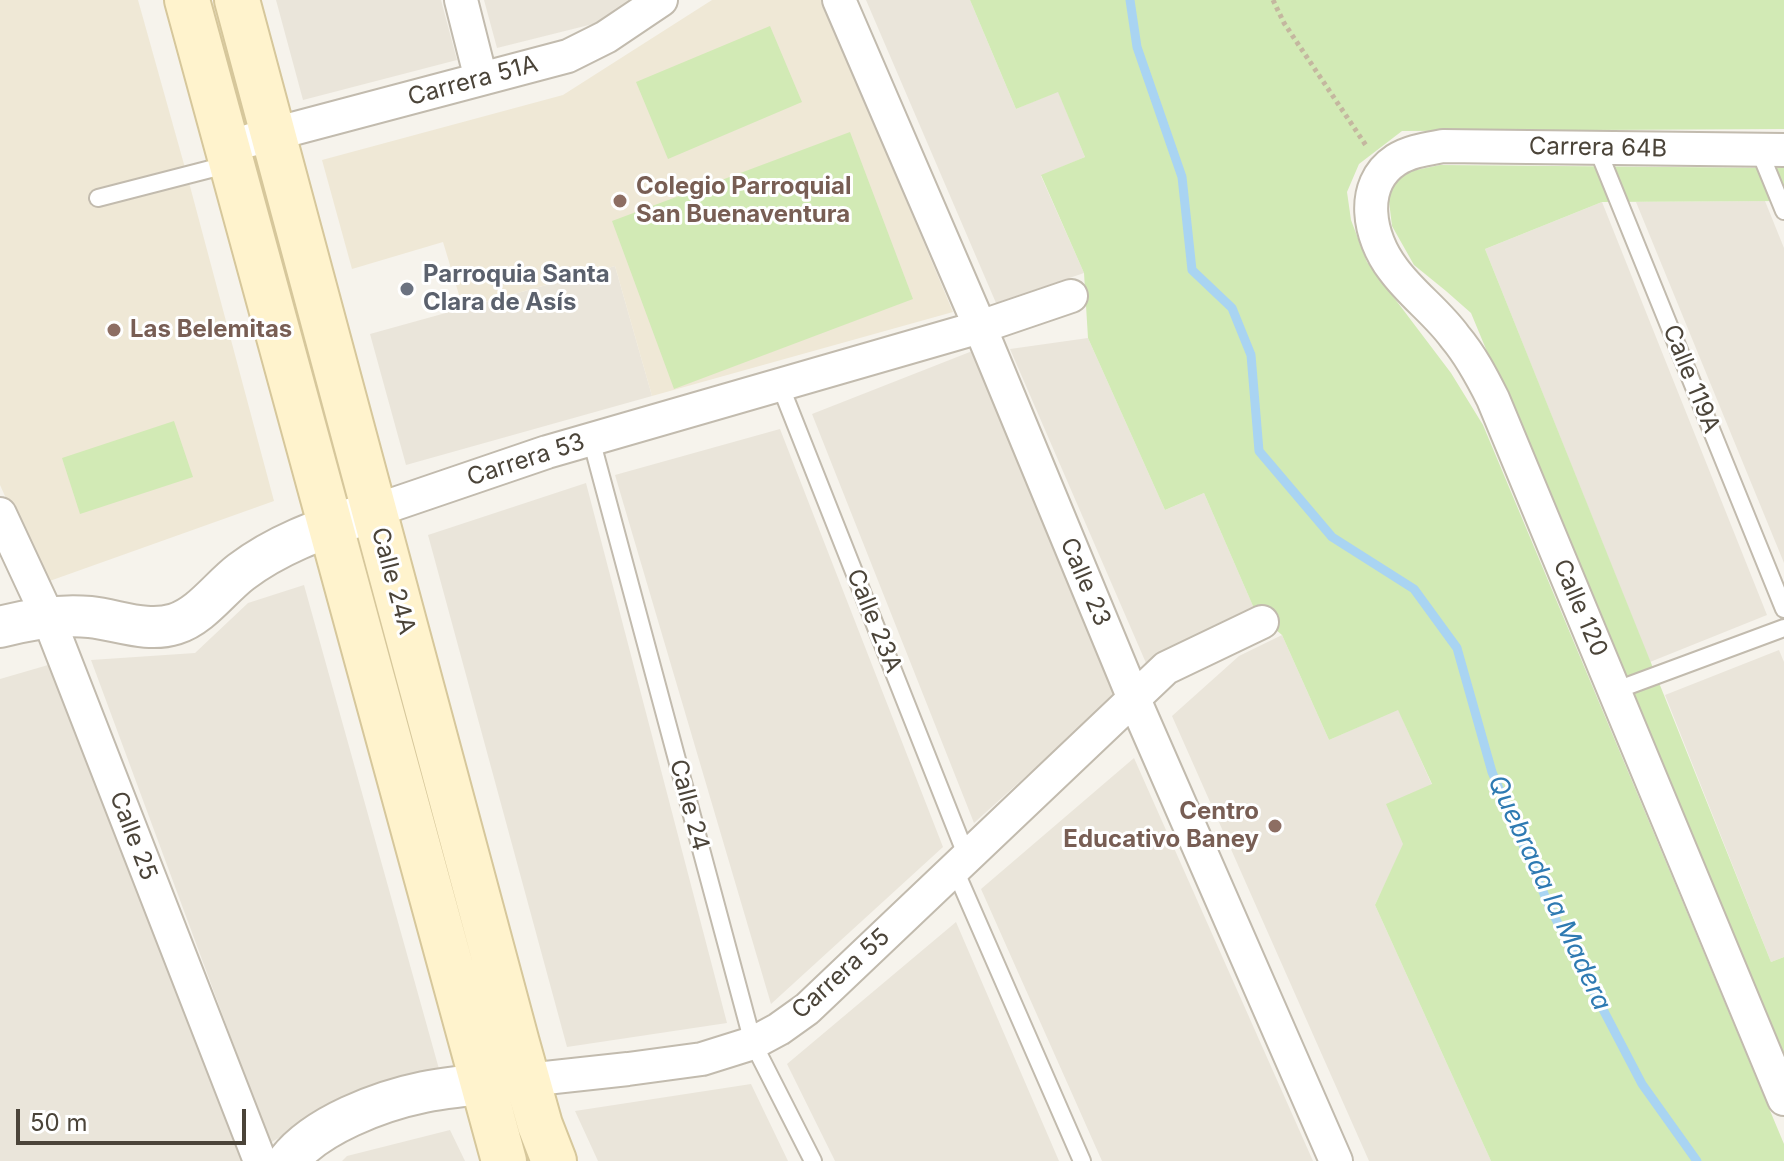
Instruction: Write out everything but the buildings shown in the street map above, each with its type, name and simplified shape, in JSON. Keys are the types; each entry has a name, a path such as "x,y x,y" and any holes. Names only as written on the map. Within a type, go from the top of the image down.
{"main road":[{"name":"Calle 24A","path":"187,0 504,1161"},
{"name":"Calle 24A","path":"237,0 527,1080 554,1161"}],"street":[{"path":"461,0 481,79"},
{"name":"Carrera 51A","path":"230,155 273,134 568,56 587,48 661,0"},
{"name":"Calle 23","path":"839,0 980,327 1134,699 1336,1161"},
{"name":"Carrera 64B","path":"1381,175 1395,160 1413,152 1443,146 1771,150"},
{"name":"Calle 120","path":"1381,175 1373,191 1370,213 1378,242 1392,268 1453,333 1476,366 1493,399 1784,1099"},
{"name":"Carrera 53","path":"0,627 48,617 92,617 145,627 175,624 189,617 240,572 266,554 330,526 533,456 980,327 1071,296"},
{"name":"Calle 25","path":"0,514 48,617 260,1161"},
{"name":"Carrera 55","path":"288,1161 328,1128 382,1104 424,1092 702,1059 753,1043 779,1029 807,1009 1166,668 1262,622"}],"lane":[{"name":"Calle 119A","path":"1597,148 1784,609"},
{"path":"1771,150 1784,211"},
{"path":"98,198 230,155"},
{"name":"Calle 23A","path":"780,385 961,864 1082,1161"},
{"name":"Calle 24","path":"591,439 753,1043 813,1161"},
{"path":"1614,691 1784,628"}],"path":[{"path":"1273,0 1284,23 1370,153 1381,175"}],"shaded area":[{"name":"Las Belemitas","path":"0,0 138,0 274,501 44,583 0,485"},
{"path":"276,0 441,0 457,60 303,100"},
{"path":"484,0 633,0 605,21 497,48"},
{"name":"Colegio Parroquial San Buenaventura","path":"712,0 822,0 953,312 652,396 615,266 463,308 443,242 352,269 322,160 563,95"},
{"path":"866,0 970,0 1016,109 1058,91 1085,157 1041,176 1084,273 996,303"},
{"path":"1765,201 1784,248 1784,563 1636,202"},
{"path":"1602,202 1767,615 1650,662 1485,249"},
{"path":"615,266 652,396 406,465 370,334"},
{"path":"1088,338 1165,510 1204,493 1256,613 1146,663 1010,349"},
{"path":"980,348 1116,695 974,823 812,414"},
{"path":"780,429 943,847 771,1004 615,475"},
{"path":"586,483 727,1023 567,1047 428,535"},
{"path":"304,585 439,1069 352,1096 270,1143 91,660 195,653 248,603"},
{"path":"1282,635 1329,740 1398,709 1432,785 1375,905 1491,1161 1369,1161 1172,716 1239,656"},
{"path":"1779,650 1784,662 1784,957 1771,962 1665,695"},
{"path":"55,663 245,1161 0,1161 0,679"},
{"path":"1134,758 1313,1161 1102,1161 981,889"},
{"path":"956,922 1059,1161 835,1161 787,1064"},
{"path":"751,1084 788,1161 598,1161 575,1111"},
{"path":"450,1130 465,1161 342,1161 347,1156"}],"green space":[{"path":"970,0 1784,0 1784,129 1402,131 1359,164 1347,192 1351,220 1367,262 1451,373 1483,425 1784,1144 1784,1161 1491,1161 1375,905 1403,844 1386,804 1432,784 1398,710 1329,740 1282,635 1256,613 1204,493 1165,510 1088,338 1084,273 1041,175 1085,157 1058,92 1016,109"},
{"path":"770,26 802,102 668,159 636,82"},
{"path":"850,132 913,299 674,389 612,221"},
{"path":"1440,165 1784,168 1784,201 1602,202 1485,249 1771,962 1784,957 1784,1067 1471,313 1414,265 1392,226 1388,193 1402,173"},
{"path":"174,421 193,477 80,514 62,458"}],"waterway":[{"name":"Quebrada la Madera","path":"1130,0 1137,47 1182,177 1192,270 1232,308 1251,355 1259,451 1332,537 1414,589 1457,648 1492,772 1550,908 1642,1084 1697,1161"}],"place":[{"name":"Colegio Parroquial San Buenaventura","path":"620,201"},
{"name":"Parroquia Santa Clara de Asís","path":"407,289"},
{"name":"Las Belemitas","path":"114,330"},
{"name":"Centro Educativo Baney","path":"1275,826"}]}
